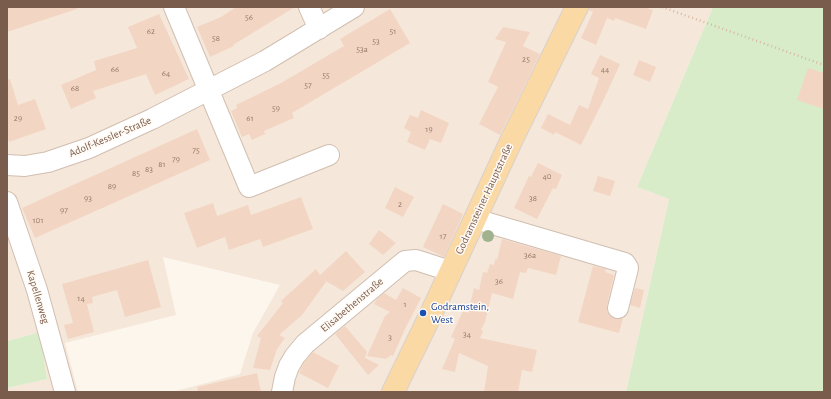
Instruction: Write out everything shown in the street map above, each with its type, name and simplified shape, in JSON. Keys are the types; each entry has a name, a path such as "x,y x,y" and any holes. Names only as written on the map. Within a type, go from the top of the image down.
{"main road":[{"name":"Godramsteiner Hauptstraße","path":"393,392 576,7"}],"street":[{"path":"174,7 249,187 329,155"},
{"path":"309,7 319,29"},
{"name":"Adolf-Kessler-Straße","path":"7,165 25,166 48,162 89,148 152,119 265,61 354,7"},
{"name":"Kapellenweg","path":"7,202 37,290 65,392"},
{"path":"475,219 625,263 628,268 618,308"},
{"name":"Elisabethenstraße","path":"282,392 289,366 305,344 405,261 416,260 450,271"}],"path":[{"path":"662,7 824,65"}],"shaded area":[{"path":"7,7 713,7 637,187 669,199 626,392 172,392 240,374 253,333 280,285 163,257 176,315 65,343 78,392 7,392 7,388 47,379 40,332 7,341"}],"green space":[{"path":"713,7 824,7 824,392 626,392 669,199 637,187"},
{"path":"40,332 47,379 7,388 7,341"}],"building":[{"path":"7,7 76,7 77,9 7,32"},
{"path":"236,7 295,7 233,45 234,46 210,57 197,27 221,17"},
{"path":"589,7 643,7 653,10 646,29 615,18 614,21 607,18 596,45 581,38 593,12 589,10"},
{"path":"390,9 410,43 292,113 294,118 264,131 265,134 252,140 249,134 242,137 231,111 237,108 236,105 281,83 344,46 340,39"},
{"path":"159,14 189,79 155,95 146,74 93,91 96,98 71,109 61,85 96,70 94,61 137,48 128,27"},
{"path":"503,27 530,32 523,46 540,54 500,135 479,124 498,87 488,82 506,42 495,39"},
{"path":"600,55 620,64 581,145 555,132 554,135 541,128 548,114 570,125 579,105 588,109 599,78 591,74"},
{"path":"639,60 656,67 650,82 633,75"},
{"path":"808,68 824,73 824,109 797,100"},
{"path":"10,79 18,105 35,99 46,129 9,142 7,135 7,80"},
{"path":"421,110 449,123 441,143 430,139 425,150 407,142 411,132 404,128 410,115 418,118"},
{"path":"197,129 210,160 35,238 22,208"},
{"path":"538,163 562,175 556,189 553,188 537,219 514,208 529,176 531,177"},
{"path":"598,176 615,181 610,196 593,191"},
{"path":"395,187 414,197 403,217 385,208"},
{"path":"301,197 313,229 263,247 260,239 229,250 225,237 197,248 184,213 213,203 217,216 248,205 251,215"},
{"path":"443,204 463,214 444,257 423,247"},
{"path":"379,230 396,243 383,255 369,244"},
{"path":"502,239 561,256 556,275 528,268 526,273 520,272 513,299 492,293 480,338 537,350 532,372 522,370 518,392 484,392 488,366 459,353 455,372 442,369 455,339 451,337 463,311 468,313 474,288 479,290 483,272 487,273 490,264 494,265 495,259 497,260"},
{"path":"346,251 365,272 343,291 324,280 326,282 302,315 279,335 285,338 277,349 270,370 253,368 261,338 257,336 283,303 281,301 316,269 320,275"},
{"path":"148,260 161,307 125,317 117,290 92,297 93,303 87,304 94,332 68,339 64,325 73,323 62,284"},
{"path":"593,266 606,269 605,272 614,275 607,311 610,316 615,319 623,318 619,333 578,322"},
{"path":"403,288 421,298 393,356 391,355 386,359 367,356 385,316 390,312 374,304 384,293 396,300"},
{"path":"635,288 644,290 640,308 630,305"},
{"path":"345,326 367,352 365,358 379,365 368,375 335,334"},
{"path":"313,352 339,366 328,388 299,373 304,363"},
{"path":"257,373 261,392 198,392 197,387"}],"place":[{"name":"Godramstein, West","path":"423,313"}]}
